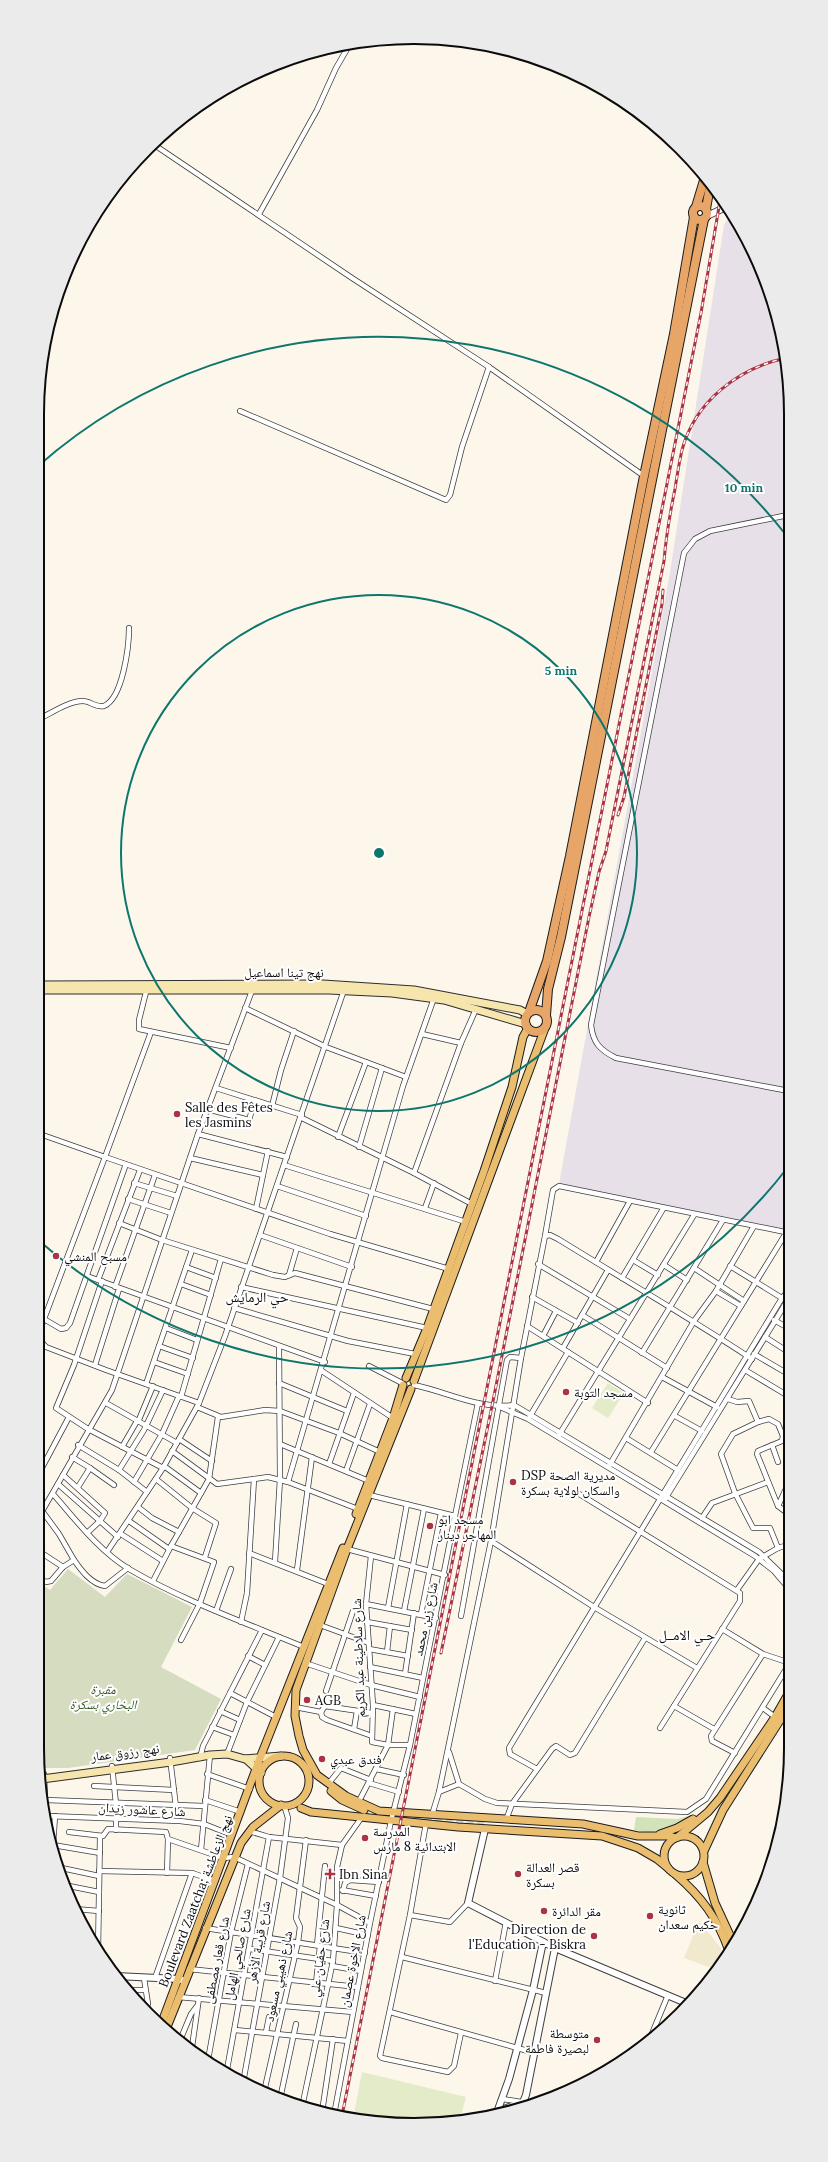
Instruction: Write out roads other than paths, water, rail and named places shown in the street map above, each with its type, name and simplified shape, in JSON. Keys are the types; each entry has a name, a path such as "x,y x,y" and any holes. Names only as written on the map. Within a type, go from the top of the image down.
{"highway":[{"path":"703,183 693,213 694,217 674,334 644,476 554,932 547,962 528,1013 527,1026 538,1032 544,1028 547,1023 546,1015 548,989 562,929 706,215 709,191"},
{"path":"696,207 701,206 706,215"},
{"path":"694,217 700,221 706,215"},
{"path":"528,1013 538,1010 546,1015"}],"main road":[{"name":"نهج تينا اسماعيل","path":"253,987 323,984 405,989 520,1010 528,1013"},
{"name":"نهج تينا اسماعيل","path":"44,985 253,987 344,990 434,998 476,1009 527,1026"},
{"name":"نهج تينا اسماعيل","path":"44,990 147,987"},
{"path":"527,1026 523,1037 512,1087 499,1129 449,1269 427,1328 404,1382 393,1418 369,1481 260,1758 260,1782 264,1795 275,1804 301,1808 311,1812 363,1814 391,1821 426,1823 597,1828"},
{"path":"363,1814 342,1800 317,1775 303,1750 298,1736 295,1707 296,1690 368,1495 413,1385 544,1028"},
{"path":"404,1382 411,1378 413,1385"},
{"path":"404,1382 405,1389 413,1385"},
{"path":"784,1701 720,1798 708,1812 666,1849 664,1855 671,1871 685,1876 691,1875 701,1867 704,1851 723,1810 784,1720"},
{"path":"285,1805 302,1798 307,1792 309,1784 303,1750"},
{"name":"نهج رزوق عمار","path":"45,1777 209,1755 227,1754 245,1759"},
{"path":"245,1759 281,1756 294,1758 306,1768 358,1803 379,1810 432,1815 583,1824 597,1828 649,1837 691,1837 704,1851"},
{"path":"260,1772 272,1759 281,1756"},
{"path":"245,1759 260,1772"},
{"name":"Boulevard Zaatcha; نهج الزعاطشة","path":"168,2024 178,1997 182,1980 215,1881 250,1788 260,1772"},
{"path":"649,1837 687,1823 720,1798"},
{"name":"Boulevard Zaatcha; نهج الزعاطشة","path":"163,2020 189,1968 234,1857 249,1831 285,1805"},
{"path":"486,1825 602,1836 638,1848 657,1859 693,1889 713,1916 727,1946"},
{"path":"703,1862 715,1903 731,1938"}],"street":[{"path":"259,214 317,110 336,68 346,50"},
{"path":"158,147 352,278 489,367 644,476"},
{"path":"706,215 722,209"},
{"path":"240,411 446,500 450,495 462,447 489,367"},
{"path":"784,516 710,531 694,539 684,553 591,1025 597,1045 602,1051 616,1058 784,1090"},
{"path":"44,717 77,702 83,701 100,706 107,704 119,685 126,663 130,628"},
{"path":"147,987 138,1026 140,1030 231,1048"},
{"path":"44,1510 78,1445 106,1403 198,1134 253,987"},
{"path":"108,1552 156,1479 198,1405 268,1214 326,1047 344,990"},
{"path":"288,1482 313,1396 325,1362 339,1308 406,1077 434,998"},
{"path":"245,1008 326,1047 406,1077"},
{"path":"414,1173 461,1043 476,1009"},
{"path":"272,1106 281,1070 294,1031"},
{"path":"126,1164 68,1327 61,1329 44,1319 151,1032"},
{"path":"422,1034 461,1043"},
{"path":"338,1137 366,1062"},
{"path":"359,1147 382,1068"},
{"path":"216,1088 302,1117 338,1137 414,1173 472,1204"},
{"path":"208,1109 249,1120 255,1100"},
{"path":"198,1134 287,1157"},
{"path":"44,1135 268,1214 358,1243 449,1269"},
{"path":"256,1209 268,1151"},
{"path":"190,1158 263,1175"},
{"path":"284,1165 466,1222"},
{"path":"140,1170 119,1223 76,1357 56,1408 88,1429 163,1467 201,1492"},
{"path":"95,1365 117,1288 155,1175"},
{"path":"134,1183 177,1196"},
{"path":"425,1208 434,1184"},
{"path":"277,1186 366,1216"},
{"path":"432,1815 440,1792 491,1542 538,1264 545,1236 552,1195 557,1186 663,1209 784,1232"},
{"path":"128,1199 172,1212"},
{"path":"596,1262 630,1201"},
{"path":"622,1278 663,1209"},
{"path":"559,1435 600,1372 618,1338 694,1215"},
{"path":"642,1353 723,1220"},
{"path":"119,1223 192,1250 283,1277 295,1273 433,1309"},
{"path":"609,1466 648,1403 694,1321 716,1291 754,1226"},
{"path":"260,1235 352,1267"},
{"path":"545,1236 550,1235 558,1239 670,1309 694,1321 722,1338 750,1358"},
{"path":"651,1452 690,1392 744,1301 784,1239"},
{"path":"289,1275 297,1248"},
{"path":"146,1384 192,1250"},
{"path":"134,1482 162,1434 180,1396 193,1358 221,1259"},
{"path":"633,1260 658,1275"},
{"path":"538,1264 630,1319"},
{"path":"664,1265 687,1280"},
{"path":"537,1769 510,1754 508,1748 641,1531 728,1398 745,1370 750,1358 765,1337 784,1296 756,1282 730,1266"},
{"path":"186,1267 216,1278"},
{"path":"694,1268 744,1301"},
{"path":"562,1348 608,1270"},
{"path":"87,1276 227,1328 325,1362"},
{"path":"181,1284 211,1295"},
{"path":"241,1287 427,1328"},
{"path":"716,1291 741,1306"},
{"path":"532,1297 578,1322"},
{"path":"662,1498 717,1407 750,1358 773,1320 784,1307"},
{"path":"234,1308 332,1336 415,1354"},
{"path":"543,1336 556,1311"},
{"path":"582,1315 667,1368"},
{"path":"773,1320 784,1326"},
{"path":"528,1326 648,1403"},
{"path":"166,1328 197,1340"},
{"path":"765,1337 784,1349"},
{"path":"44,1344 117,1374 180,1396 218,1417 265,1410 280,1411 339,1433 380,1452"},
{"path":"159,1346 193,1358"},
{"path":"275,1562 280,1479 279,1346"},
{"path":"528,1419 568,1352"},
{"path":"754,1354 784,1372"},
{"path":"461,1616 507,1360 510,1357 521,1358"},
{"path":"154,1362 188,1374"},
{"path":"369,1366 404,1382"},
{"path":"745,1370 784,1393"},
{"path":"322,1371 393,1418"},
{"path":"662,1377 717,1407"},
{"path":"279,1383 347,1411"},
{"path":"413,1385 478,1403 499,1406 514,1405 531,1414 559,1435"},
{"path":"122,1447 138,1422 153,1386"},
{"path":"119,1470 132,1452 163,1390"},
{"path":"329,1464 354,1393"},
{"path":"728,1398 737,1402 749,1402 758,1422"},
{"path":"106,1403 138,1422 178,1441 212,1461"},
{"name":"شارع زين محمد","path":"394,1812 404,1775 424,1678 478,1403"},
{"path":"346,1471 370,1404"},
{"path":"499,1406 559,1435 761,1557 784,1583"},
{"path":"675,1416 702,1431"},
{"path":"44,1464 69,1417"},
{"path":"153,1581 170,1547 209,1479 218,1417"},
{"path":"778,1548 770,1528 756,1529 748,1522 734,1494 722,1460 722,1451 733,1434 758,1422 769,1419 778,1424 783,1439 757,1452 778,1506 784,1510"},
{"path":"626,1438 678,1470"},
{"path":"280,1444 369,1481"},
{"path":"78,1445 119,1470 147,1492"},
{"path":"772,1445 778,1462"},
{"path":"172,1451 217,1484 254,1479 280,1479 358,1509"},
{"path":"72,1457 114,1485"},
{"path":"297,1570 312,1457"},
{"path":"78,1487 90,1468"},
{"path":"63,1475 105,1513 100,1521 87,1533"},
{"path":"156,1479 192,1508 216,1523 205,1557"},
{"path":"241,1622 247,1593 254,1479"},
{"path":"702,1518 712,1503 768,1482"},
{"path":"58,1484 100,1521 163,1561"},
{"path":"576,1492 737,1590 741,1598 660,1728"},
{"path":"778,1506 784,1493"},
{"path":"53,1494 87,1533 128,1568 200,1604 304,1647"},
{"path":"368,1495 455,1516"},
{"path":"662,1498 702,1518 761,1557 784,1577"},
{"path":"388,1608 407,1504"},
{"path":"138,1507 152,1518 179,1532"},
{"path":"404,1611 424,1509"},
{"path":"421,1614 441,1512"},
{"path":"44,1514 74,1560 89,1578 100,1586 110,1584 128,1568"},
{"path":"129,1521 170,1547 213,1560 214,1563 200,1604 181,1640"},
{"path":"491,1542 594,1608 697,1668"},
{"path":"737,1590 761,1557 784,1546"},
{"path":"347,1550 445,1575"},
{"path":"249,1553 297,1570 328,1584"},
{"path":"44,1554 63,1566"},
{"name":"شارع سلاطينة عبد الكريم","path":"371,1556 366,1604 373,1705 373,1744 410,1745"},
{"path":"44,1581 51,1581 63,1566 74,1560"},
{"path":"216,1611 231,1569"},
{"path":"366,1604 436,1618"},
{"path":"326,1691 346,1636 353,1611"},
{"path":"406,1674 414,1613"},
{"path":"367,1622 412,1630"},
{"path":"320,1625 369,1646 387,1652 408,1656"},
{"path":"387,1652 390,1626"},
{"path":"722,1629 763,1654 784,1660"},
{"path":"200,1756 212,1727 262,1630"},
{"path":"227,1754 247,1702 279,1637"},
{"path":"506,1820 512,1804 554,1747 556,1746 570,1755 575,1753 645,1638"},
{"path":"735,1753 711,1739 714,1729 763,1654"},
{"path":"248,1656 265,1665"},
{"path":"305,1663 371,1685 420,1697"},
{"path":"370,1667 424,1678"},
{"path":"448,1751 452,1768 459,1784 485,1799 497,1803 687,1812 706,1799 784,1672"},
{"path":"230,1693 276,1717"},
{"path":"373,1705 416,1714"},
{"path":"321,1712 325,1706 372,1713"},
{"path":"674,1706 714,1729"},
{"name":"شارع سلاطينة عبد الكريم","path":"295,1707 321,1712 323,1719 372,1736"},
{"path":"763,1708 775,1716"},
{"path":"358,1803 388,1745 393,1709"},
{"path":"220,1711 240,1720"},
{"path":"354,1729 357,1711"},
{"path":"212,1727 234,1735"},
{"path":"201,1850 204,1824 204,1800 209,1755"},
{"path":"170,1760 176,1807"},
{"path":"112,1767 117,1818 116,1830"},
{"path":"329,1783 341,1768 399,1792"},
{"path":"376,1768 404,1775"},
{"path":"207,1774 250,1788"},
{"path":"440,1792 459,1784"},
{"path":"94,1786 174,1790"},
{"path":"48,1800 176,1807 204,1806"},
{"path":"204,1800 241,1812"},
{"name":"شارع قريبة الأزهر","path":"244,2077 280,1878 288,1818 285,1805"},
{"name":"شارع الإخوة عصمان","path":"335,2109 370,1923 394,1812"},
{"name":"شارع حفيان علي","path":"303,2101 318,2037 332,1964 336,1928 337,1867 342,1845 363,1814"},
{"name":"شارع عاشور زيدان","path":"50,1816 117,1818 204,1824 232,1835"},
{"path":"54,1832 55,1816"},
{"path":"426,1823 402,1957 380,2056 382,2058 448,2072 454,2066 461,2033"},
{"path":"410,1915 450,1922 468,1903 486,1825"},
{"path":"70,1832 100,1836 105,1835 107,1829 166,1832 168,1839 167,1873"},
{"path":"249,1831 270,1837 342,1845"},
{"path":"98,1940 100,1836"},
{"name":"شارع صالحي الهامل","path":"228,2067 270,1837"},
{"path":"168,1839 224,1858 234,1857 337,1905 370,1923"},
{"name":"شارع ذهيبي مسعود","path":"265,2087 298,1942 300,1927 296,1918 306,1840"},
{"path":"58,1846 100,1853"},
{"name":"شارع قعار مصطفى","path":"209,2056 231,1932 248,1864"},
{"path":"316,1983 326,1866"},
{"path":"64,1868 99,1874 192,1873 215,1881"},
{"path":"155,1978 192,1873"},
{"path":"343,1891 345,1883 350,1880 379,1882"},
{"path":"71,1887 99,1892"},
{"path":"337,1890 376,1896"},
{"path":"468,1903 555,1948 684,2001"},
{"path":"81,1909 99,1911"},
{"path":"495,1981 506,1922"},
{"path":"205,1928 365,1953"},
{"path":"336,1928 368,1935"},
{"path":"499,2108 533,1990 543,1942"},
{"path":"523,2101 555,1948"},
{"path":"250,1949 319,1959 332,1964 361,1971"},
{"path":"402,1957 546,1993"},
{"path":"189,1968 244,1976 358,1987"},
{"path":"123,1976 182,1980"},
{"path":"144,1978 148,2005"},
{"path":"134,1990 145,1990"},
{"path":"654,2030 668,1995"},
{"path":"178,1997 353,2012"},
{"path":"192,2044 198,1998"},
{"path":"182,2036 191,2014 197,2006"},
{"path":"390,2012 534,2053"},
{"path":"266,2032 269,2017"},
{"path":"281,2093 296,2024"},
{"path":"235,2030 348,2041"},
{"path":"323,2106 333,2039"},
{"path":"503,2099 521,2102"}],"tunnel":[{"path":"362,1814 486,1825"}],"railway":[{"path":"343,2111 701,313 719,204"},
{"path":"441,1653 492,1406 589,917 599,872 606,851 664,561 668,525 682,450 688,432 697,416 721,389 752,370 780,360"},
{"path":"618,815 624,797 662,604 663,590"}],"place":[{"name":"Salle des Fêtes les Jasmins","path":"177,1114"},
{"name":"مسبح المنشي","path":"56,1256"},
{"name":"مسجد التوبة","path":"566,1392"},
{"name":"DSP مديرية الصحة والسكان لولاية بسكرة","path":"513,1482"},
{"name":"مسجد ابو المهاجر دينار","path":"430,1526"},
{"name":"AGB","path":"307,1700"},
{"name":"فندق عبدي","path":"322,1759"},
{"name":"المدرسة الابتدائية 8 مارس","path":"365,1838"},
{"name":"Ibn Sina","path":"330,1874"},
{"name":"قصر العدالة بسكرة","path":"518,1874"},
{"name":"مقر الدائرة","path":"544,1911"},
{"name":"ثانوية حكيم سعدان","path":"650,1916"},
{"name":"Direction de l'Education - Biskra","path":"594,1936"},
{"name":"متوسطة لبصيرة فاطمة","path":"597,2040"}],"district":[{"name":"حي الرمايش","path":"257,1297"},
{"name":"حـي الامــل","path":"687,1635"}],"park label":[{"name":"مقبرة البخاري بسكرة","path":"103,1696"}]}
